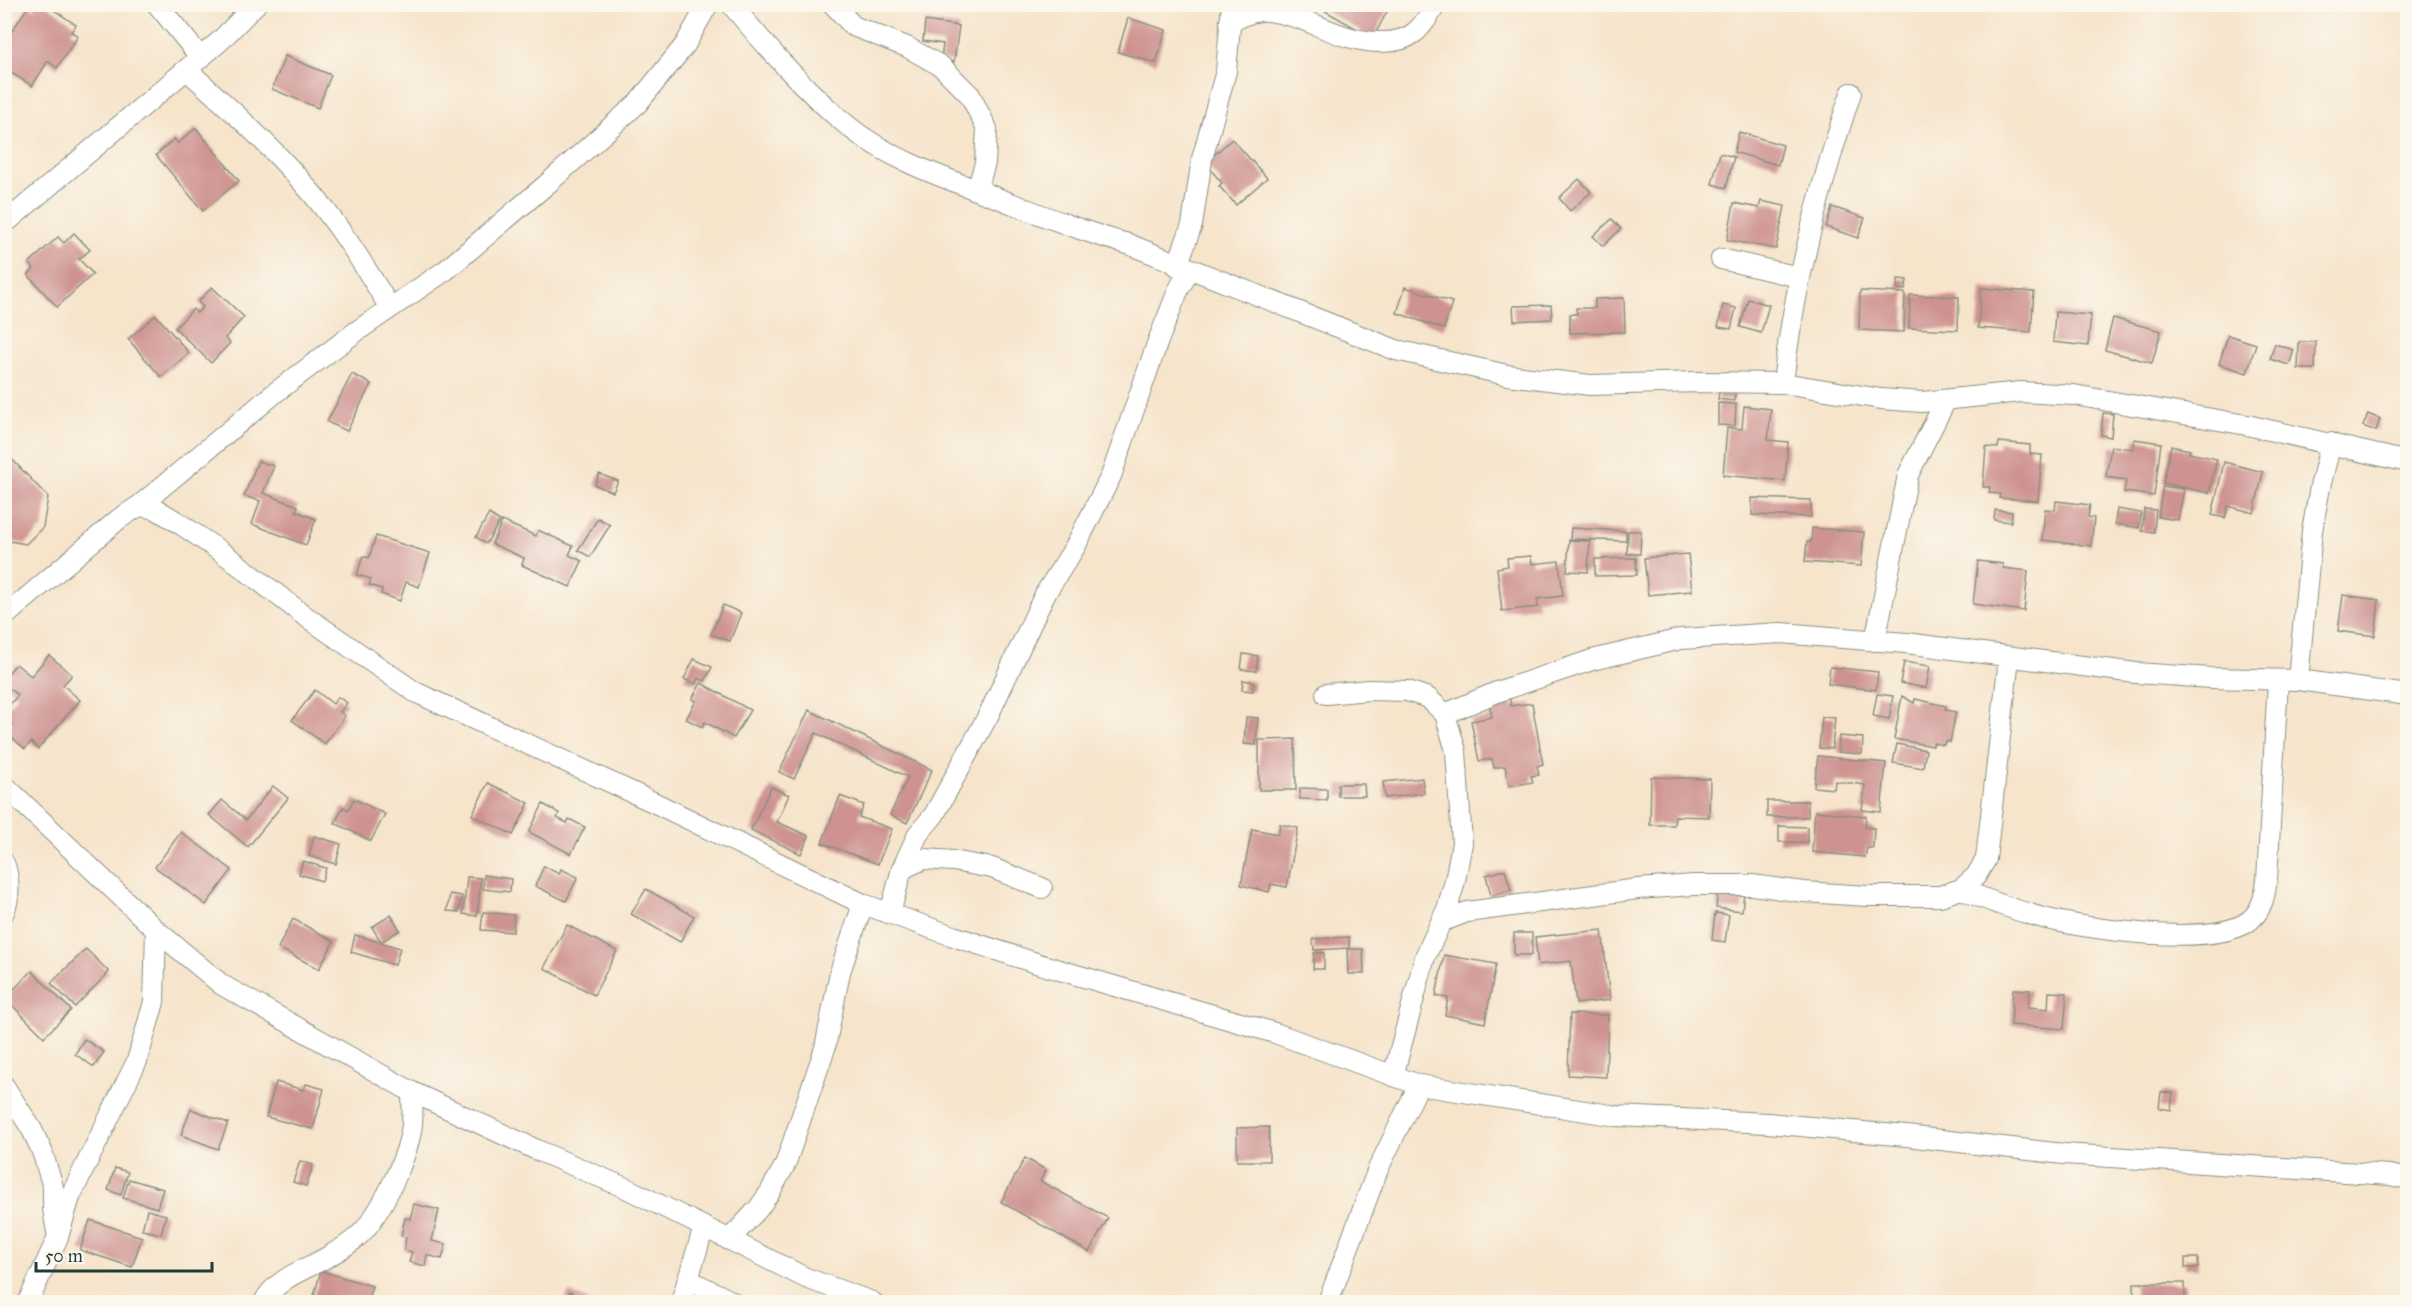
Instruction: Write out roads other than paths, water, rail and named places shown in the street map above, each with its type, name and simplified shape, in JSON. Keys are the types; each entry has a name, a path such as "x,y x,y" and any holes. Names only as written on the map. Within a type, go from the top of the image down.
{"street":[{"path":"158,4 194,64 304,184 342,233 390,308"},
{"path":"4,224 194,64 256,4"},
{"path":"4,617 120,518 139,506 276,392 446,270 546,185 638,103 685,45 708,4"},
{"path":"731,4 774,56 847,125 882,150 976,190 1091,234 1128,244 1183,268 1233,285 1396,351 1506,375 1590,385 1698,382 1783,383 1881,399 1922,402 2021,392 2074,395 2247,425 2408,462"},
{"path":"833,4 853,26 907,47 941,66 970,95 987,129 985,163 976,190"},
{"path":"890,913 902,870 918,834 934,815 989,714 1044,594 1075,547 1111,476 1178,291 1192,225 1202,159 1226,71 1231,13 1268,11 1359,42 1390,42 1405,40 1417,32 1427,21 1436,4"},
{"path":"1783,383 1790,322 1799,277 1831,152 1851,93"},
{"path":"1721,259 1799,277"},
{"path":"1875,641 1908,475 1946,400"},
{"path":"2298,680 2312,531 2331,443"},
{"path":"139,506 156,509 228,556 305,616 415,692 653,802 863,904 1028,960 1275,1034 1419,1085 1617,1116 1768,1123 2064,1154 2390,1175 2408,1179"},
{"path":"1445,714 1497,692 1592,660 1681,639 1781,633 1875,641 2146,674 2298,680 2408,695"},
{"path":"1441,922 1467,912 1661,887 1752,885 1867,896 1940,896 1961,889 1976,876 1986,859 2009,658"},
{"path":"1961,889 2012,909 2096,928 2154,933 2213,934 2251,919 2262,905 2267,880 2278,680"},
{"path":"1326,694 1368,690 1408,691 1428,698 1445,714 1456,751 1462,843 1455,881 1441,922 1425,957 1393,1076"},
{"path":"4,785 156,930 222,985 412,1092 538,1151 628,1189 806,1278 872,1302"},
{"path":"902,870 924,858 953,861 992,868 1042,888"},
{"path":"4,863 7,871 8,893 4,912"},
{"path":"729,1240 758,1209 785,1166 825,1048 840,972 863,904"},
{"path":"28,1302 58,1238 70,1197 137,1060 143,1043 154,1002 156,930"},
{"path":"1328,1302 1378,1169 1419,1085"},
{"path":"4,1086 32,1128 42,1150 52,1187 58,1238"},
{"path":"264,1302 291,1275 350,1242 369,1225 386,1196 408,1148 412,1124 412,1092"},
{"path":"681,1302 704,1227"},
{"path":"689,1280 732,1302"}]}
